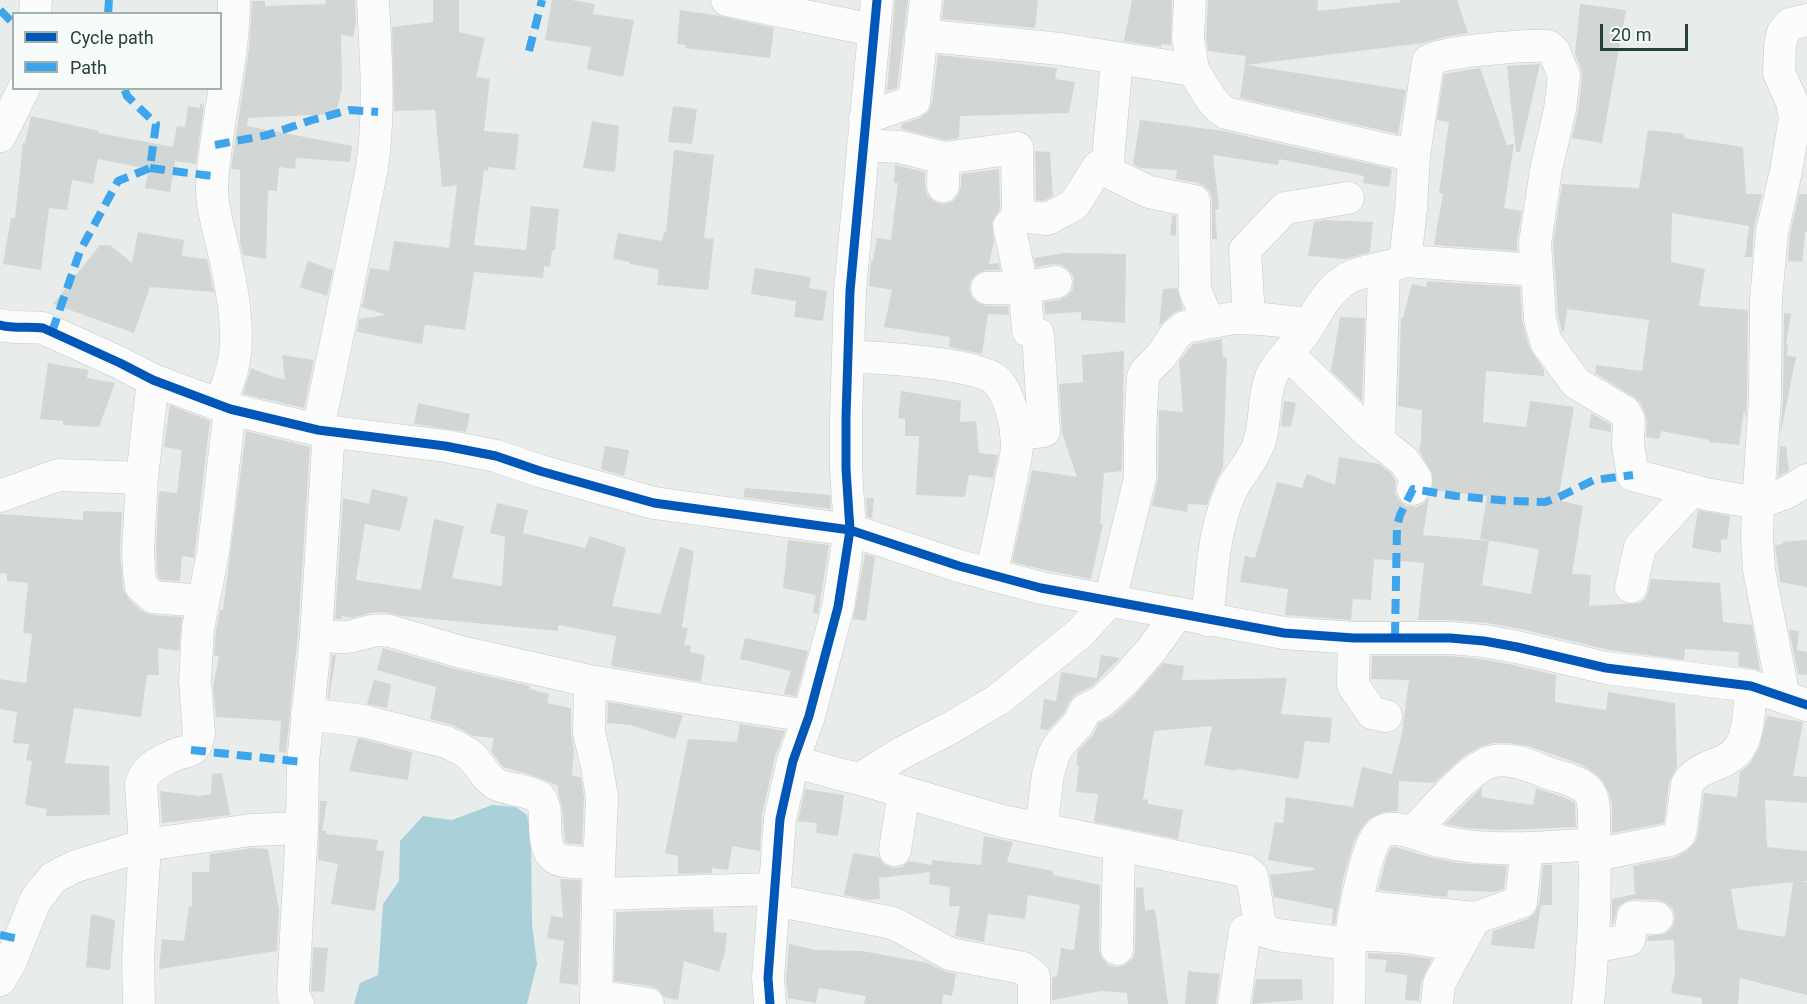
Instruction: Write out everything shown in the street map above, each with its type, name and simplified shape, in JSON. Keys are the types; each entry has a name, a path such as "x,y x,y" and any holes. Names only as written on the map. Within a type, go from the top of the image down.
{"street":[{"path":"139,1004 138,959 145,845 141,785 143,776 161,761 191,750 199,734 195,681 196,641 213,553 225,407 234,360 236,334 227,263 211,189 214,154 233,33 234,0"},
{"path":"298,1004 293,990 302,828 303,762 316,634 324,430 376,140 378,112 373,0"},
{"path":"727,0 875,15 850,291 846,469 849,530 838,607 809,716 793,761 780,819 768,978 770,1004"},
{"path":"864,132 914,101 926,0"},
{"path":"1191,0 1188,38 1193,70 1220,109 1226,113 1414,156"},
{"path":"1796,701 1759,570 1757,538 1765,398 1766,299 1772,232 1795,118 1792,102 1779,73 1779,46 1783,32 1790,24 1807,20"},
{"path":"921,34 1060,49 1193,70"},
{"path":"1379,441 1395,265 1411,209 1414,156 1426,64 1432,58 1466,52 1540,45 1548,46 1554,51 1564,76 1535,243 1538,304 1542,332 1546,342 1576,383 1625,412 1629,420 1628,445 1633,475 1758,503 1786,493 1807,480"},
{"path":"1107,171 1117,59"},
{"path":"0,136 23,90"},
{"path":"864,132 900,147 943,172 1017,148 1018,216 1009,226 1026,304 1028,331 1038,334 1044,431 1016,434"},
{"path":"1018,216 1047,219 1074,205 1098,167 1149,192 1194,201 1195,290 1208,321"},
{"path":"1249,318 1245,250 1285,208 1348,198"},
{"path":"1041,829 1048,774 1059,745 1079,723 1085,710 1101,702 1123,682 1152,649 1192,616 1231,489 1258,448 1271,378 1310,324 1326,296 1342,281 1359,273 1395,265 1536,270"},
{"path":"987,288 1022,288 1056,282"},
{"path":"860,779 898,755 952,728 999,699 1080,633 1110,600 1140,478 1141,403 1144,374 1158,360 1176,334 1185,327 1234,318 1310,324"},
{"path":"0,325 13,328 31,326 43,328 153,380 225,407 324,430 444,446 496,456 540,471 654,503 849,530 991,575 1041,588 1284,633 1354,638 1395,637 1484,641 1606,668 1751,686 1796,701"},
{"path":"1288,354 1369,433 1404,461 1416,481 1413,489"},
{"path":"848,357 881,357 968,369 995,378 1004,391 1016,427 1017,446 991,575"},
{"path":"153,380 142,478 138,550 141,586 153,597 202,601"},
{"path":"0,496 58,475 142,478"},
{"path":"1631,587 1640,547 1692,490"},
{"path":"316,634 342,637 380,629 461,652 590,681 809,716"},
{"path":"1354,638 1353,685 1372,713 1386,716"},
{"path":"590,681 589,733 602,797 596,1000 648,1004"},
{"path":"1349,1004 1353,928 1369,853 1379,833 1384,830 1402,830 1460,845 1595,850 1670,840 1679,835 1681,829 1689,780 1703,769 1734,754 1740,747 1746,731 1751,686"},
{"path":"307,714 363,722 458,747 470,755 489,779 497,784 523,790 540,798 544,807 548,852 555,859 598,879 775,894 893,923 951,954 1023,968 1034,977 1034,1004"},
{"path":"793,761 1002,821 1246,871 1252,876 1261,930 1270,934 1475,918 1521,902 1527,848"},
{"path":"1413,832 1462,781 1484,765 1494,761 1512,761 1572,780 1584,787 1591,795 1595,850 1588,1004"},
{"path":"895,850 904,792"},
{"path":"0,980 10,963 36,899 54,877 76,866 145,845 251,830 302,828"},
{"path":"1118,949 1119,845"},
{"path":"1592,946 1629,940 1633,917 1657,918"},
{"path":"1437,1004 1439,984 1475,918"},
{"path":"1234,1004 1245,931 1260,927"},
{"path":"1353,928 1450,944 1454,956"}],"water":[{"path":"492,805 516,807 527,815 531,835 532,924 537,964 527,1004 354,1004 360,983 378,975 383,904 399,881 400,841 423,816 452,820"}],"building":[{"path":"325,0 355,0 356,22 353,37 341,35 342,88 336,114 248,118 247,126 352,146 350,162 296,158 295,169 279,167 277,191 268,190 266,259 243,255 240,243 240,170 231,169 249,49 252,1 265,1 265,6 326,4"},
{"path":"433,0 459,0 459,32 485,38 476,77 490,79 484,131 519,134 515,170 488,167 488,171 484,170 474,245 526,250 531,206 559,209 555,250 552,250 550,267 544,266 543,278 474,272 465,330 425,325 422,344 357,332 359,319 386,315 362,307 370,268 389,271 394,241 449,248 457,185 442,187 435,110 394,111 392,27 433,22"},
{"path":"552,0 595,4 593,14 634,20 623,77 587,69 591,47 545,40"},
{"path":"895,0 908,0 897,88 887,91"},
{"path":"944,0 1038,0 1035,28 942,19"},
{"path":"1132,0 1172,0 1171,45 1161,44 1161,47 1124,41"},
{"path":"1208,0 1318,0 1317,11 1400,2 1400,0 1457,0 1468,33 1423,43 1246,65 1406,90 1398,134 1240,98 1246,56 1208,51 1206,37"},
{"path":"1580,4 1626,10 1602,143 1572,138 1582,78 1575,54"},
{"path":"680,10 774,28 770,58 685,48 685,45 677,44"},
{"path":"938,55 1057,68 1055,79 1075,82 1069,113 960,116 959,138 945,140 901,129 902,124 920,118 928,112 932,103"},
{"path":"1540,64 1520,152 1516,152 1507,66"},
{"path":"1480,68 1507,145 1514,144 1504,208 1522,211 1517,251 1434,245 1443,194 1439,193 1449,122 1437,120 1444,74"},
{"path":"200,104 204,105 196,164 175,161 170,192 145,188 149,169 98,159 93,184 72,180 67,210 49,208 41,270 3,264 11,218 15,218 23,143 25,143 31,116 99,131 99,133 173,147 177,126 185,127 188,106 200,108"},
{"path":"673,106 697,109 692,144 668,142"},
{"path":"1140,120 1223,131 1392,169 1389,187 1363,183 1364,176 1279,159 1278,165 1213,155 1219,209 1215,210 1217,239 1212,239 1212,200 1210,192 1205,187 1198,183 1176,179 1177,170 1140,168 1133,164"},
{"path":"592,121 619,126 615,172 583,168"},
{"path":"1648,130 1684,134 1684,138 1743,147 1746,194 1762,194 1754,228 1752,257 1745,257 1749,226 1672,213 1671,262 1705,269 1699,306 1748,310 1746,419 1744,410 1739,445 1709,442 1709,440 1661,431 1659,439 1646,437 1647,420 1641,403 1595,373 1596,365 1642,371 1649,320 1567,309 1564,332 1562,331 1558,316 1553,244 1562,184 1639,188"},
{"path":"674,150 714,155 704,238 714,239 708,290 657,285 659,269 613,259 618,233 662,241 664,232 666,232"},
{"path":"1035,151 1050,152 1053,196 1043,201 1036,200"},
{"path":"895,165 925,172 927,195 943,204 952,202 958,195 961,187 961,174 999,169 1000,209 992,222 994,240 989,264 999,263 1000,270 978,273 971,280 969,289 971,296 978,303 987,306 1008,306 1009,315 988,314 982,354 949,347 950,337 884,327 892,290 869,286 871,261 873,261 877,238 891,240 898,183 894,183"},
{"path":"1799,194 1807,194 1807,232 1805,232 1802,262 1788,261 1790,235"},
{"path":"1172,215 1176,216 1176,236 1170,235"},
{"path":"1324,220 1373,222 1370,252 1346,259 1308,256 1314,222"},
{"path":"138,232 184,240 182,256 207,259 214,292 150,287 134,333 53,304 100,245 110,245 132,263"},
{"path":"1064,253 1126,254 1125,323 1081,320 1081,312 1045,314 1044,302 1059,300 1067,296 1073,289 1074,278 1062,265 1036,267 1034,258"},
{"path":"308,261 333,270 327,296 300,287"},
{"path":"755,268 811,277 809,288 827,291 823,321 794,317 796,301 751,294"},
{"path":"1427,281 1520,287 1522,320 1529,347 1544,370 1544,376 1486,371 1483,422 1526,427 1530,401 1574,407 1558,500 1583,506 1572,574 1591,575 1589,606 1640,603 1645,599 1651,579 1720,583 1723,622 1752,625 1760,670 1738,666 1739,652 1685,649 1684,660 1609,650 1487,623 1418,620 1424,563 1374,559 1371,600 1353,599 1351,620 1285,615 1288,589 1240,582 1245,556 1255,558 1277,482 1302,488 1307,474 1335,485 1339,457 1379,464 1391,473 1396,482 1395,493 1406,506 1417,507 1429,497 1423,535 1489,541 1482,585 1531,594 1539,549 1480,539 1487,496 1432,490 1432,473 1419,451 1422,410 1398,406 1401,318 1403,318 1412,284 1426,287"},
{"path":"1177,288 1183,309 1174,313 1159,326 1163,289"},
{"path":"1784,313 1791,314 1786,344 1788,344 1787,356 1796,357 1780,437 1783,398"},
{"path":"1340,317 1365,318 1362,401 1331,371"},
{"path":"1222,339 1223,357 1227,357 1223,468 1207,505 1188,504 1187,512 1152,506 1158,478 1159,410 1183,412 1179,361 1193,344"},
{"path":"1124,351 1122,471 1104,473 1100,524 1103,524 1091,579 1012,562 1032,470 1077,477 1062,433 1059,384 1083,382 1082,355"},
{"path":"282,355 314,360 304,408 243,394 251,368 272,378 272,376 285,380"},
{"path":"48,363 88,370 87,378 115,383 99,427 63,425 63,421 40,419"},
{"path":"901,391 961,401 960,422 976,421 979,453 998,455 993,478 969,475 965,497 916,495 919,436 905,436 905,419 898,418"},
{"path":"1284,401 1296,403 1291,427 1281,426"},
{"path":"418,403 470,414 466,432 414,424"},
{"path":"170,405 210,421 194,558 182,556 180,581 161,580 157,569 159,491 177,493 182,450 164,447"},
{"path":"1591,413 1611,425 1611,432 1589,428"},
{"path":"246,431 310,447 298,634 286,753 279,752 281,721 216,717 213,687 219,656 214,656 216,630 220,610 223,610"},
{"path":"605,446 629,450 624,476 601,469"},
{"path":"1780,446 1786,447 1789,470 1778,477"},
{"path":"745,488 830,495 831,509 743,497"},
{"path":"372,489 408,497 400,531 365,524 356,580 421,590 434,519 464,526 452,578 502,586 505,537 490,533 497,503 528,510 523,533 585,548 590,536 626,548 612,606 660,614 680,547 694,551 682,627 688,628 684,645 691,646 690,652 705,655 701,682 611,666 616,636 558,625 558,631 402,616 383,612 352,618 342,616 342,619 335,619 343,498 369,504"},
{"path":"866,498 874,498 872,518 867,517"},
{"path":"1698,510 1730,516 1727,540 1721,539 1721,553 1692,548"},
{"path":"83,511 122,512 120,551 123,589 141,611 152,615 182,617 179,651 158,648 159,675 147,675 141,717 74,708 65,763 109,766 110,815 46,816 47,809 25,805 32,761 26,760 29,744 13,743 17,712 0,709 0,679 26,683 32,634 23,633 28,583 7,581 7,574 0,573 0,514 83,520"},
{"path":"788,540 829,545 818,614 813,613 816,595 783,588"},
{"path":"1807,540 1807,587 1780,582 1775,545"},
{"path":"865,554 875,557 866,621 853,619"},
{"path":"1789,630 1799,631 1797,650 1807,652 1807,675 1798,674"},
{"path":"745,638 808,651 796,696 784,694 791,671 740,659"},
{"path":"383,648 456,669 530,686 529,689 549,694 547,703 571,708 571,733 574,749 572,776 581,777 584,798 582,844 568,844 565,841 558,786 503,767 491,751 494,738 473,736 453,725 430,719 436,687 377,670"},
{"path":"332,655 336,655 329,699 328,698"},
{"path":"1101,655 1120,658 1091,687 1076,694 1064,713 1048,730 1040,729 1044,699 1056,701 1061,672 1097,678"},
{"path":"1372,656 1449,656 1513,665 1556,675 1555,702 1606,710 1608,692 1675,703 1677,767 1669,782 1664,823 1612,833 1612,807 1609,793 1602,780 1593,772 1580,764 1528,746 1492,743 1464,756 1434,783 1399,781 1398,811 1383,812 1369,819 1354,842 1343,879 1335,924 1332,924 1333,909 1274,897 1270,875 1314,870 1314,868 1268,860 1275,822 1283,823 1286,797 1353,807 1362,767 1392,774 1402,733 1409,680 1371,679"},
{"path":"1163,663 1184,666 1182,680 1287,678 1281,714 1332,718 1330,743 1305,741 1299,779 1204,765 1212,726 1154,731 1143,800 1148,799 1148,804 1183,810 1178,839 1094,822 1098,794 1076,792 1078,751 1093,735 1099,723 1113,716"},
{"path":"374,680 391,684 387,708 367,704"},
{"path":"608,702 683,715 675,739 630,725 607,723"},
{"path":"1767,716 1803,722 1793,776 1807,777 1807,803 1765,800 1767,847 1807,851 1807,881 1800,881 1807,882 1807,995 1740,978 1738,1004 1702,1004 1702,998 1671,993 1675,972 1674,940 1647,941 1648,936 1665,934 1672,928 1675,919 1673,909 1658,900 1626,901 1618,907 1612,925 1612,899 1635,894 1633,866 1674,858 1688,850 1696,841 1698,834 1704,793 1737,797 1740,772 1749,765 1759,748","holes":["1793,882 1785,937 1738,929 1731,889"]},
{"path":"740,724 785,731 775,757 762,815 760,851 732,846 728,870 712,868 712,873 678,874 678,856 665,853 688,739 737,742"},
{"path":"358,738 412,752 408,780 349,771"},
{"path":"222,773 230,815 162,823 160,791 199,796 211,794 212,774"},
{"path":"1482,787 1481,797 1533,805 1536,788 1566,798 1575,803 1576,827 1501,830 1465,828 1445,824"},
{"path":"805,789 844,795 838,836 816,833 817,823 798,821"},
{"path":"320,801 327,801 322,831 326,831 326,834 378,840 376,850 384,851 375,911 331,904 338,864 318,860"},
{"path":"984,836 1013,842 1007,862 1053,871 1053,875 1100,885 1099,949 1108,965 1116,967 1125,965 1133,958 1136,888 1143,887 1145,911 1155,909 1168,1004 1128,1004 1127,993 1101,991 1052,1000 1052,977 1057,976 1061,948 1074,950 1080,905 1028,895 1025,919 988,914 984,942 955,936 960,906 949,906 950,887 929,884 930,872 879,878 880,899 867,900 844,895 853,853 878,857 884,864 893,868 902,867 909,861 931,865 931,867 932,860 981,865"},
{"path":"1395,847 1459,863 1507,866 1504,889 1495,892 1448,890 1447,897 1378,890 1387,856 1391,848"},
{"path":"253,848 268,849 279,910 277,951 159,969 162,939 184,941 189,906 192,907 192,872 209,872 210,854"},
{"path":"1543,865 1552,865 1552,905 1541,905 1534,949 1491,945 1493,931 1527,919 1535,913 1539,904"},
{"path":"560,879 581,880 578,985 559,983 564,941 547,938 551,916 563,918"},
{"path":"713,909 714,932 727,933 725,952 719,972 684,961 678,1000 664,997 659,990 651,986 614,981 616,912"},
{"path":"91,914 115,920 110,970 86,967"},
{"path":"789,944 816,950 862,951 928,963 946,972 965,975 956,974 952,996 943,994 942,1004 864,1004 866,996 819,988 816,1003 788,998 786,978"},
{"path":"313,947 328,948 324,992 311,991"},
{"path":"1368,953 1432,959 1421,982 1419,1001 1405,1000 1407,975 1385,972 1387,960 1368,959"},
{"path":"1188,971 1220,974 1216,1004 1185,1004"},
{"path":"1256,979 1302,979 1303,1000 1252,1004"}],"marked path":[{"path":"108,12 109,0"},
{"path":"529,51 542,0"},
{"path":"0,10 12,22"},
{"path":"52,332 80,251 118,181 150,168 156,124 127,96 125,90"},
{"path":"215,145 267,135 350,110 378,112"},
{"path":"150,168 212,176"},
{"path":"1395,637 1397,526 1413,489 1456,496 1545,502 1594,480 1633,475"},
{"path":"191,750 303,762"},
{"path":"0,935 19,939"}],"cycle path":[{"path":"770,1004 768,978 780,819 793,761 809,716 838,607 850,530 846,469 850,291 877,0"},
{"path":"0,325 43,328 153,380 230,409 318,430 445,446 496,456 540,471 654,503 850,530 959,566 1041,588 1284,633 1354,638 1450,638 1484,641 1606,668 1751,686 1807,705"}]}
